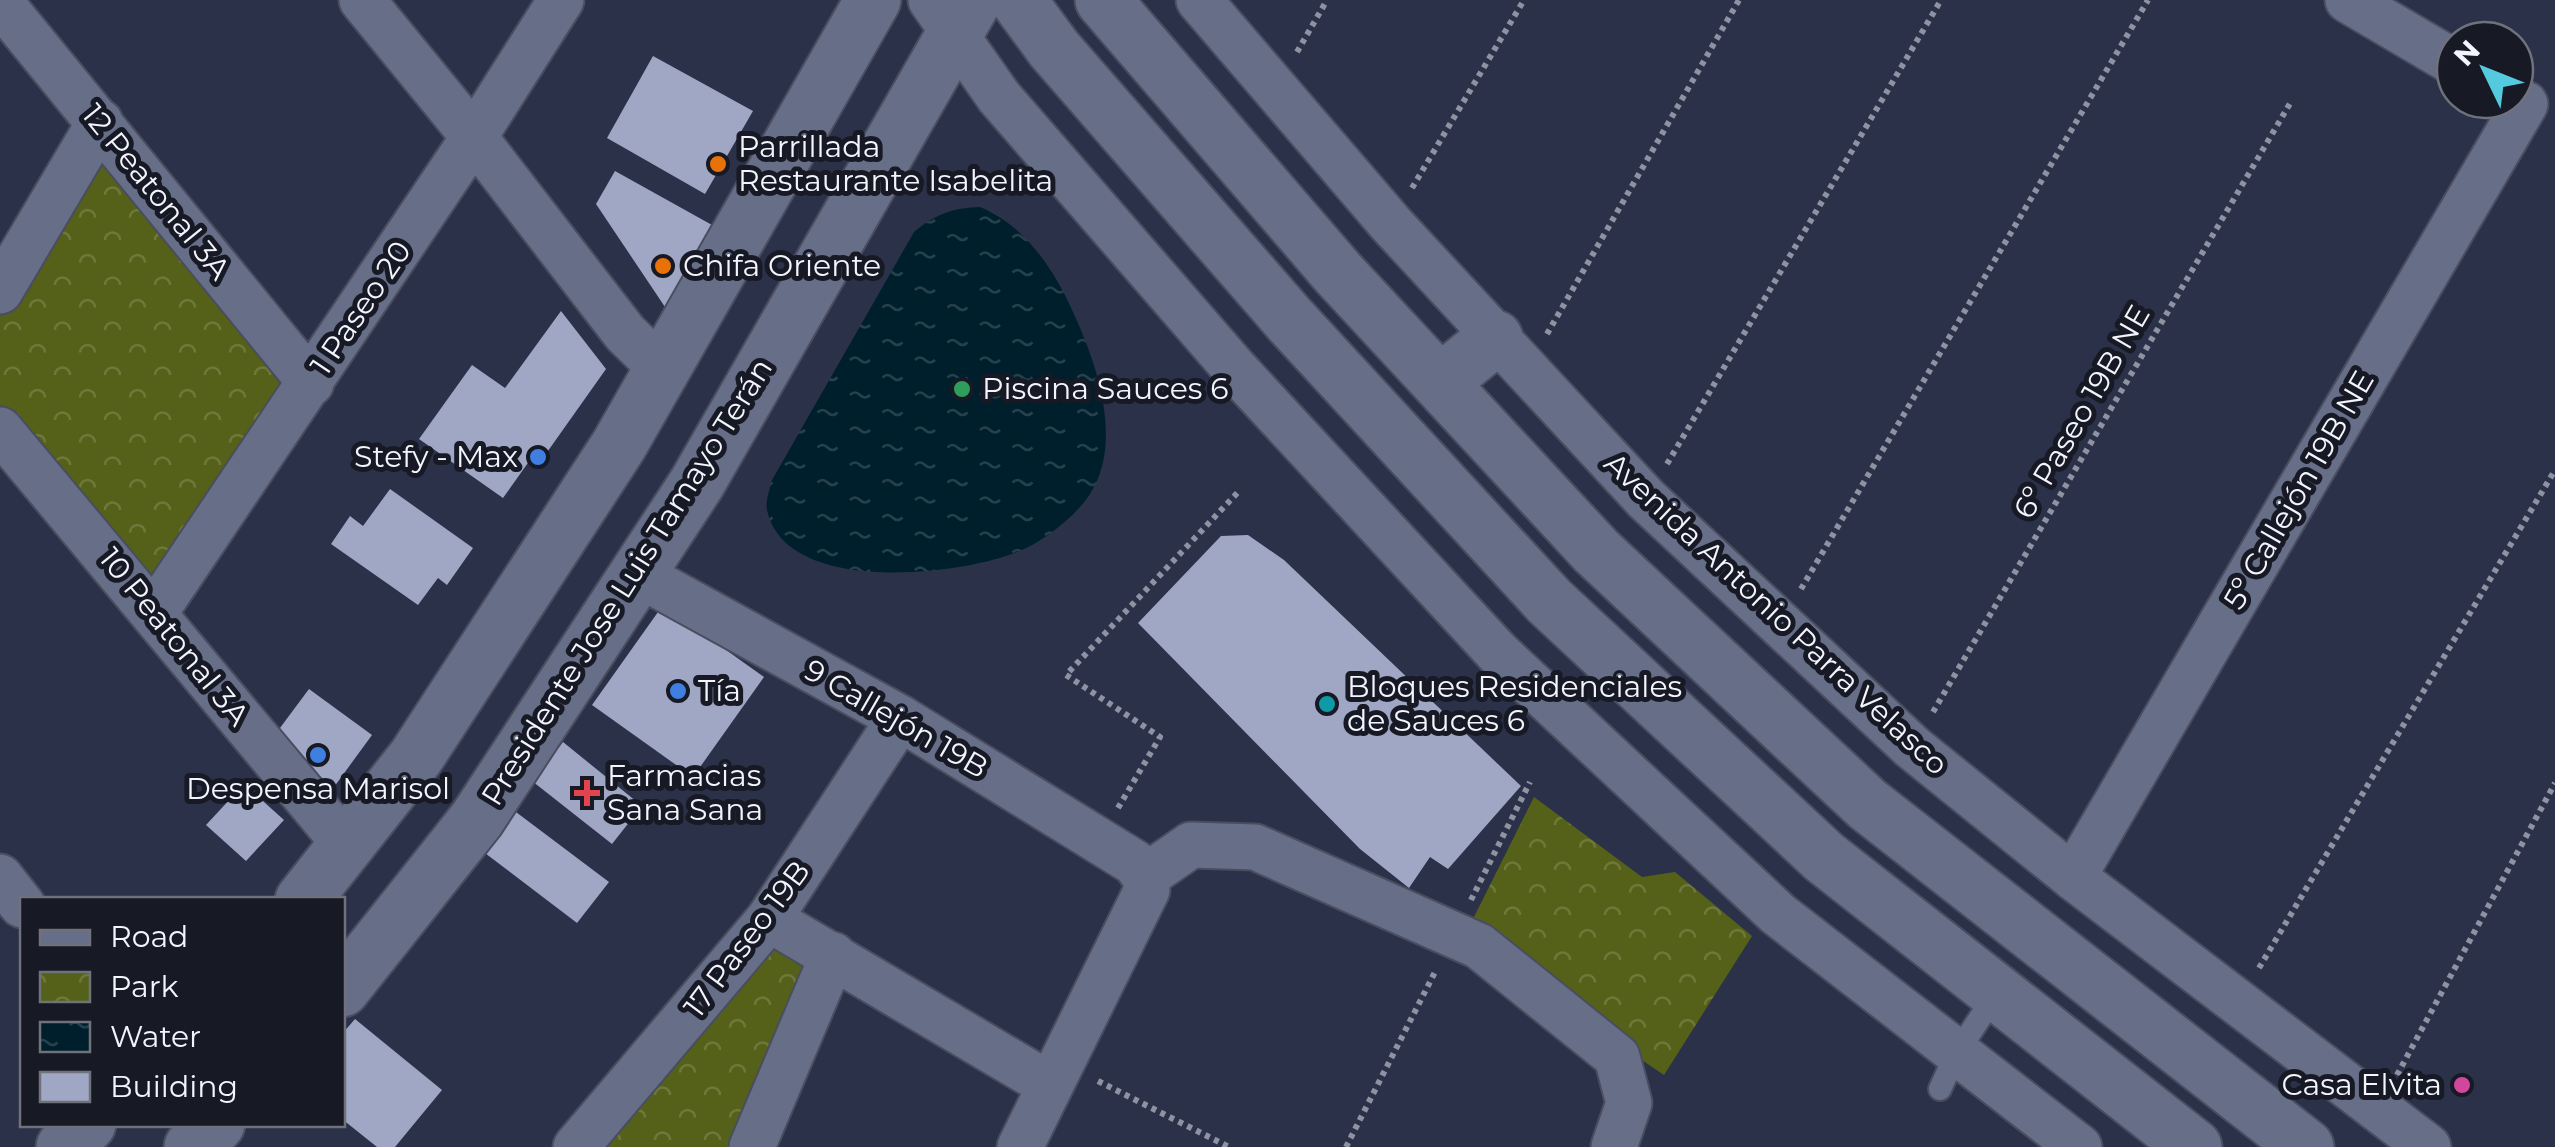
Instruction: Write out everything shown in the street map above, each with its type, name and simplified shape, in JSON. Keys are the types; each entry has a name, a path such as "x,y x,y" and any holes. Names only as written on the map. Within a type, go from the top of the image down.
{"main road":[{"path":"305,897 416,757 619,445 872,0"},
{"path":"1018,0 1054,49 1289,319 1549,600 1824,857 2194,1147"},
{"path":"1103,0 1338,273 1596,551 1866,804 2306,1147"},
{"name":"Presidente Jose Luis Tamayo Terán","path":"345,985 478,819 697,483 953,11"},
{"path":"1441,382 1511,354"},
{"path":"64,1147 85,1127"}],"street":[{"path":"362,0 625,333 662,369"},
{"name":"1 Paseo 20","path":"155,612 311,383 561,0"},
{"name":"Avenida Antonio Parra Velasco","path":"1198,0 1391,224 1646,499 1780,625 1912,748 2238,1004 2428,1147"},
{"path":"2348,0 2435,51"},
{"name":"12 Peatonal 3A","path":"0,2 311,383"},
{"path":"953,11 999,97 1235,369 1498,653 1948,1072 1994,1080 2079,1147"},
{"name":"5º Callejón 19B NE","path":"2074,877 2525,120"},
{"path":"0,291 100,122"},
{"name":"10 Peatonal 3A","path":"0,430 346,845"},
{"name":"9 Callejón 19B","path":"638,574 900,718 1135,863 1145,877"},
{"name":"17 Paseo 19B","path":"576,1147 769,920 900,718"},
{"path":"1020,1147 1147,890 1145,877 1191,845 1254,847 1479,946 1617,1057 1629,1103 1614,1147"},
{"path":"0,877 20,902"},
{"path":"769,920 1056,1074"},
{"path":"752,1147 833,955"}],"lane":[{"path":"1948,1072 1996,994"}],"path":[{"path":"1276,88 1327,0"},
{"path":"1391,224 1524,0"},
{"path":"1511,354 1740,0"},
{"path":"1646,499 1940,0"},
{"path":"1780,625 2148,0"},
{"name":"6º Paseo 19B NE","path":"1912,748 2292,100"},
{"path":"2238,1004 2555,470"},
{"path":"1098,840 1160,737 1066,675 1240,490"},
{"path":"2377,1111 2555,784"},
{"path":"1056,1074 1229,1147"}],"green space":[{"path":"100,122 311,383 155,612 0,430 0,291"},
{"path":"1534,797 1642,877 1675,872 1752,936 1664,1075 1463,939"},
{"path":"767,945 811,966 734,1147 606,1147"}],"water":[{"name":"Piscina Sauces 6","path":"980,207 1017,230 1032,245 1077,320 1092,358 1105,417 1106,438 1099,476 1077,511 1059,527 1029,547 993,560 919,572 878,572 839,567 806,556 781,537 767,510 772,480 914,232 945,213"}],"building":[{"path":"653,56 753,111 705,194 607,138"},
{"name":"Chifa Oriente","path":"615,171 712,225 665,307 596,204"},
{"path":"561,311 606,369 538,465 530,460 503,498 419,439 472,365 505,388"},
{"path":"390,489 473,548 447,585 438,578 418,605 331,544 350,516 363,526"},
{"name":"Bloques Residenciales de Sauces 6","path":"1248,535 1284,560 1521,786 1448,869 1430,857 1409,888 1360,849 1138,623 1221,536"},
{"name":"Tía","path":"663,605 764,677 693,777 592,705"},
{"path":"309,689 372,735 334,787 271,740"},
{"name":"Farmacias Sana Sana","path":"563,742 642,806 612,844 532,781"},
{"path":"244,784 284,820 246,861 206,825"},
{"path":"508,806 609,882 577,923 477,847"},
{"path":"355,1019 442,1090 395,1147 377,1147 345,1121 345,1031"}],"place":[{"name":"Parrillada Restaurante Isabelita","path":"718,164"},
{"name":"Chifa Oriente","path":"663,266"},
{"name":"Piscina Sauces 6","path":"962,389"},
{"name":"Stefy - Max","path":"538,457"},
{"name":"Tía","path":"678,691"},
{"name":"Bloques Residenciales de Sauces 6","path":"1327,704"},
{"name":"Despensa Marisol","path":"318,755"},
{"name":"Farmacias Sana Sana","path":"587,793"},
{"name":"Casa Elvita","path":"2462,1085"}]}
